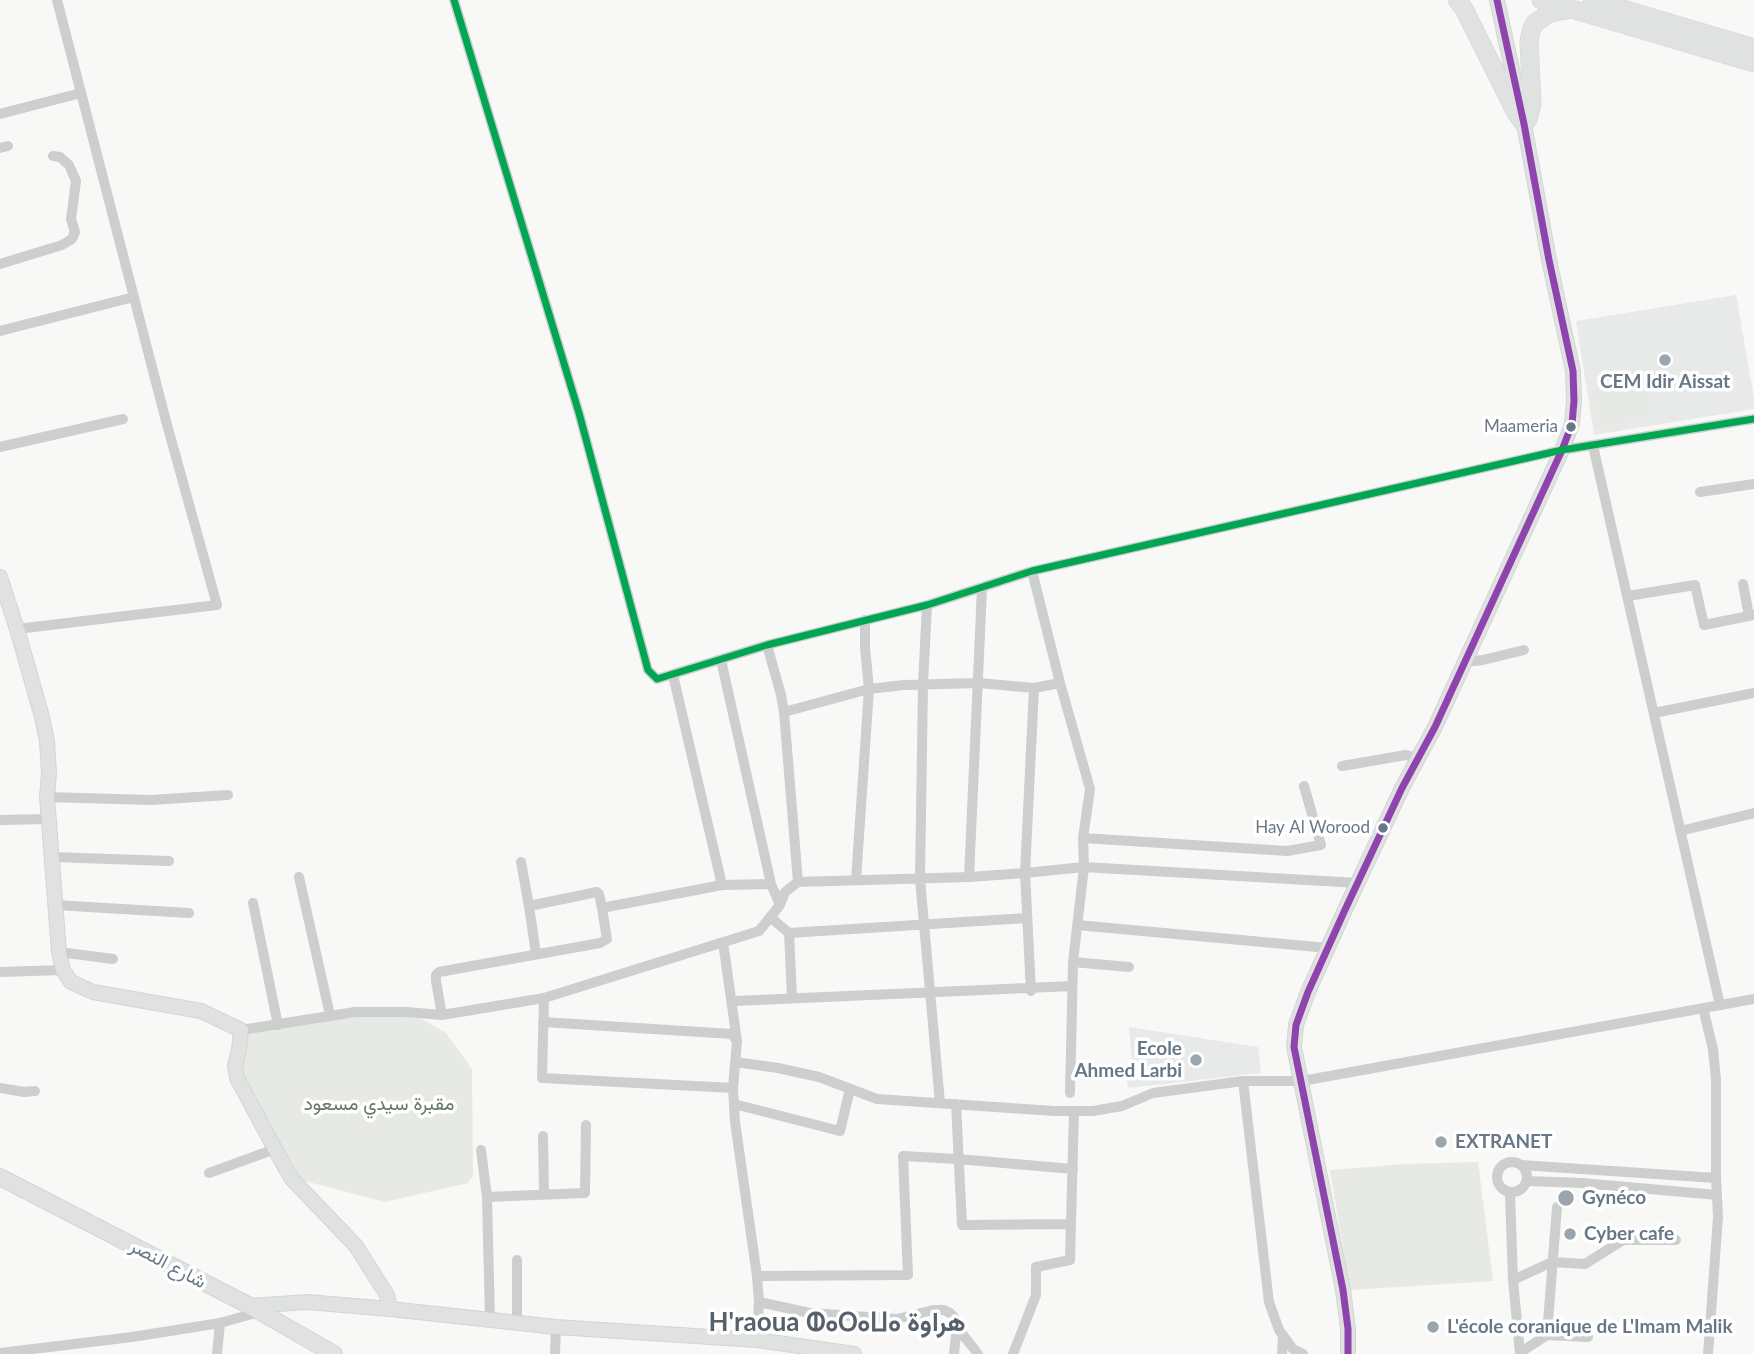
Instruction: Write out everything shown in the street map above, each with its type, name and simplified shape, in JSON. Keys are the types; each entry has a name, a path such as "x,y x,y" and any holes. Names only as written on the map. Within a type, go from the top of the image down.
{"highway":[{"path":"1457,0 1524,124 1528,119 1531,104 1531,31 1535,23 1550,13 1572,9"},
{"path":"1541,0 1754,63"},
{"path":"1592,0 1754,48"}],"main road":[{"name":"شارع النصر","path":"0,1177 254,1309 334,1354"}],"street":[{"path":"17,629 217,605 57,0"},
{"path":"454,0 579,413 648,670 657,679 767,646 927,604 1032,571 1562,450 1754,419"},
{"path":"1348,1354 1343,1290 1294,1047 1296,1025 1328,948 1435,727 1572,424 1573,371 1524,124 1497,4"},
{"path":"0,114 81,93"},
{"path":"0,264 62,245 72,239 75,232 71,219 76,181 69,165 60,157 53,156"},
{"path":"0,331 134,297"},
{"path":"0,447 123,419"},
{"path":"1593,446 1720,1005"},
{"path":"1700,492 1754,484"},
{"path":"1032,571 1090,789 1083,838 1084,867 1073,962 1070,1093"},
{"path":"0,576 47,741 48,818 59,952 63,970 71,982 93,992 201,1011 241,1030 330,1015 368,1012 442,1016 544,998 760,931 780,905 785,892 798,882 970,877 1084,867 1358,883"},
{"path":"1628,596 1695,585 1704,625 1752,616 1743,584"},
{"path":"970,877 982,588"},
{"path":"927,604 920,879 940,1103"},
{"path":"856,880 869,689 865,620"},
{"path":"767,646 784,712 798,882"},
{"path":"1465,662 1524,650"},
{"path":"721,660 771,884 780,905"},
{"path":"673,675 722,885"},
{"path":"784,712 869,689 979,683 1034,688 1060,683"},
{"path":"1031,989 1025,873 1034,688"},
{"path":"1654,713 1754,693"},
{"path":"1342,766 1406,755 1418,758"},
{"path":"1083,838 1287,850 1321,845 1304,786"},
{"path":"47,797 172,800 228,795"},
{"path":"1680,831 1754,813"},
{"path":"0,820 48,818"},
{"path":"51,857 169,861"},
{"path":"521,862 536,954"},
{"path":"299,877 330,1015"},
{"path":"602,908 722,885 771,884"},
{"path":"442,1016 436,981 439,972 607,939 597,892 529,906"},
{"path":"253,903 278,1025"},
{"path":"55,905 189,913"},
{"path":"770,917 789,933 1027,918"},
{"path":"1077,925 1328,948"},
{"path":"789,933 792,998"},
{"path":"723,942 737,1041 734,1104 757,1276 757,1340"},
{"path":"59,952 113,959"},
{"path":"1073,962 1129,967"},
{"path":"0,972 63,970"},
{"path":"735,1001 1072,986"},
{"path":"544,998 542,1078 733,1088"},
{"path":"735,1062 819,1077 877,1099 1093,1111 1122,1106 1153,1093 1243,1081 1302,1081 1754,999"},
{"path":"1703,1008 1713,1049 1716,1080 1718,1217 1708,1354"},
{"path":"543,1022 732,1034 737,1041"},
{"path":"241,1030 235,1066 237,1078 275,1149 291,1178 356,1246 387,1295 390,1308"},
{"path":"1243,1081 1269,1303 1279,1330 1293,1349 1303,1354"},
{"path":"0,1088 35,1091"},
{"path":"734,1104 840,1131 850,1088"},
{"path":"956,1104 962,1225 1071,1224"},
{"path":"1013,1354 1036,1295 1036,1267 1070,1260 1074,1111"},
{"path":"487,1197 585,1193 586,1125"},
{"path":"543,1136 544,1194"},
{"path":"209,1173 275,1149"},
{"path":"481,1150 487,1197 490,1321"},
{"path":"757,1276 908,1275 903,1156 1073,1169"},
{"path":"1521,1165 1526,1172 1526,1181 1519,1191 1510,1193 1502,1190 1497,1183 1498,1170 1508,1163 1716,1178"},
{"path":"1526,1181 1717,1195"},
{"path":"1510,1193 1513,1280 1520,1353 1546,1335 1588,1338"},
{"path":"1546,1335 1557,1208"},
{"path":"1513,1280 1552,1262 1585,1264 1623,1240 1676,1240"},
{"path":"517,1260 517,1323"},
{"path":"0,1353 220,1323 254,1309 307,1302 390,1308 556,1327 757,1340 799,1350 854,1354"},
{"path":"759,1302 810,1313 897,1319 944,1310 955,1318 957,1327 954,1354"},
{"path":"217,1354 220,1323"},
{"path":"555,1354 556,1327"},
{"path":"957,1327 978,1354"},
{"path":"1282,1354 1283,1335"}],"shaded area":[{"name":"CEM Idir Aissat","path":"1736,295 1754,409 1594,435 1576,321"},
{"name":"Ecole Ahmed Larbi","path":"1129,1027 1258,1047 1261,1073 1128,1088 1126,1074 1133,1073"}],"green space":[{"path":"1646,383 1652,419 1598,427 1592,392"},
{"name":"مقبرة سيدي مسعود","path":"409,1012 446,1033 472,1069 473,1176 468,1183 385,1202 301,1180 270,1123 250,1098 238,1071 241,1042 253,1029 287,1021"},
{"path":"1478,1162 1493,1281 1350,1290 1330,1170"}],"transit line":[{"path":"454,0 579,413 648,670 657,679 767,645 927,605 1032,571 1562,450 1754,419"},
{"path":"1348,1354 1343,1290 1294,1047 1296,1025 1344,912 1402,788 1435,727 1572,424 1573,371 1497,0"}],"place":[{"name":"CEM Idir Aissat","path":"1665,360"},
{"name":"Maameria","path":"1571,427"},
{"name":"Hay Al Worood","path":"1383,828"},
{"name":"Ecole Ahmed Larbi","path":"1196,1060"},
{"name":"EXTRANET","path":"1441,1142"},
{"name":"Gynéco","path":"1566,1198"},
{"name":"Cyber cafe","path":"1570,1234"},
{"name":"L'école coranique de L'Imam Malik","path":"1433,1327"}],"district":[{"name":"H'raoua ⵀⴰⵔⴰⵡⴰ هراوة","path":"837,1323"}]}
